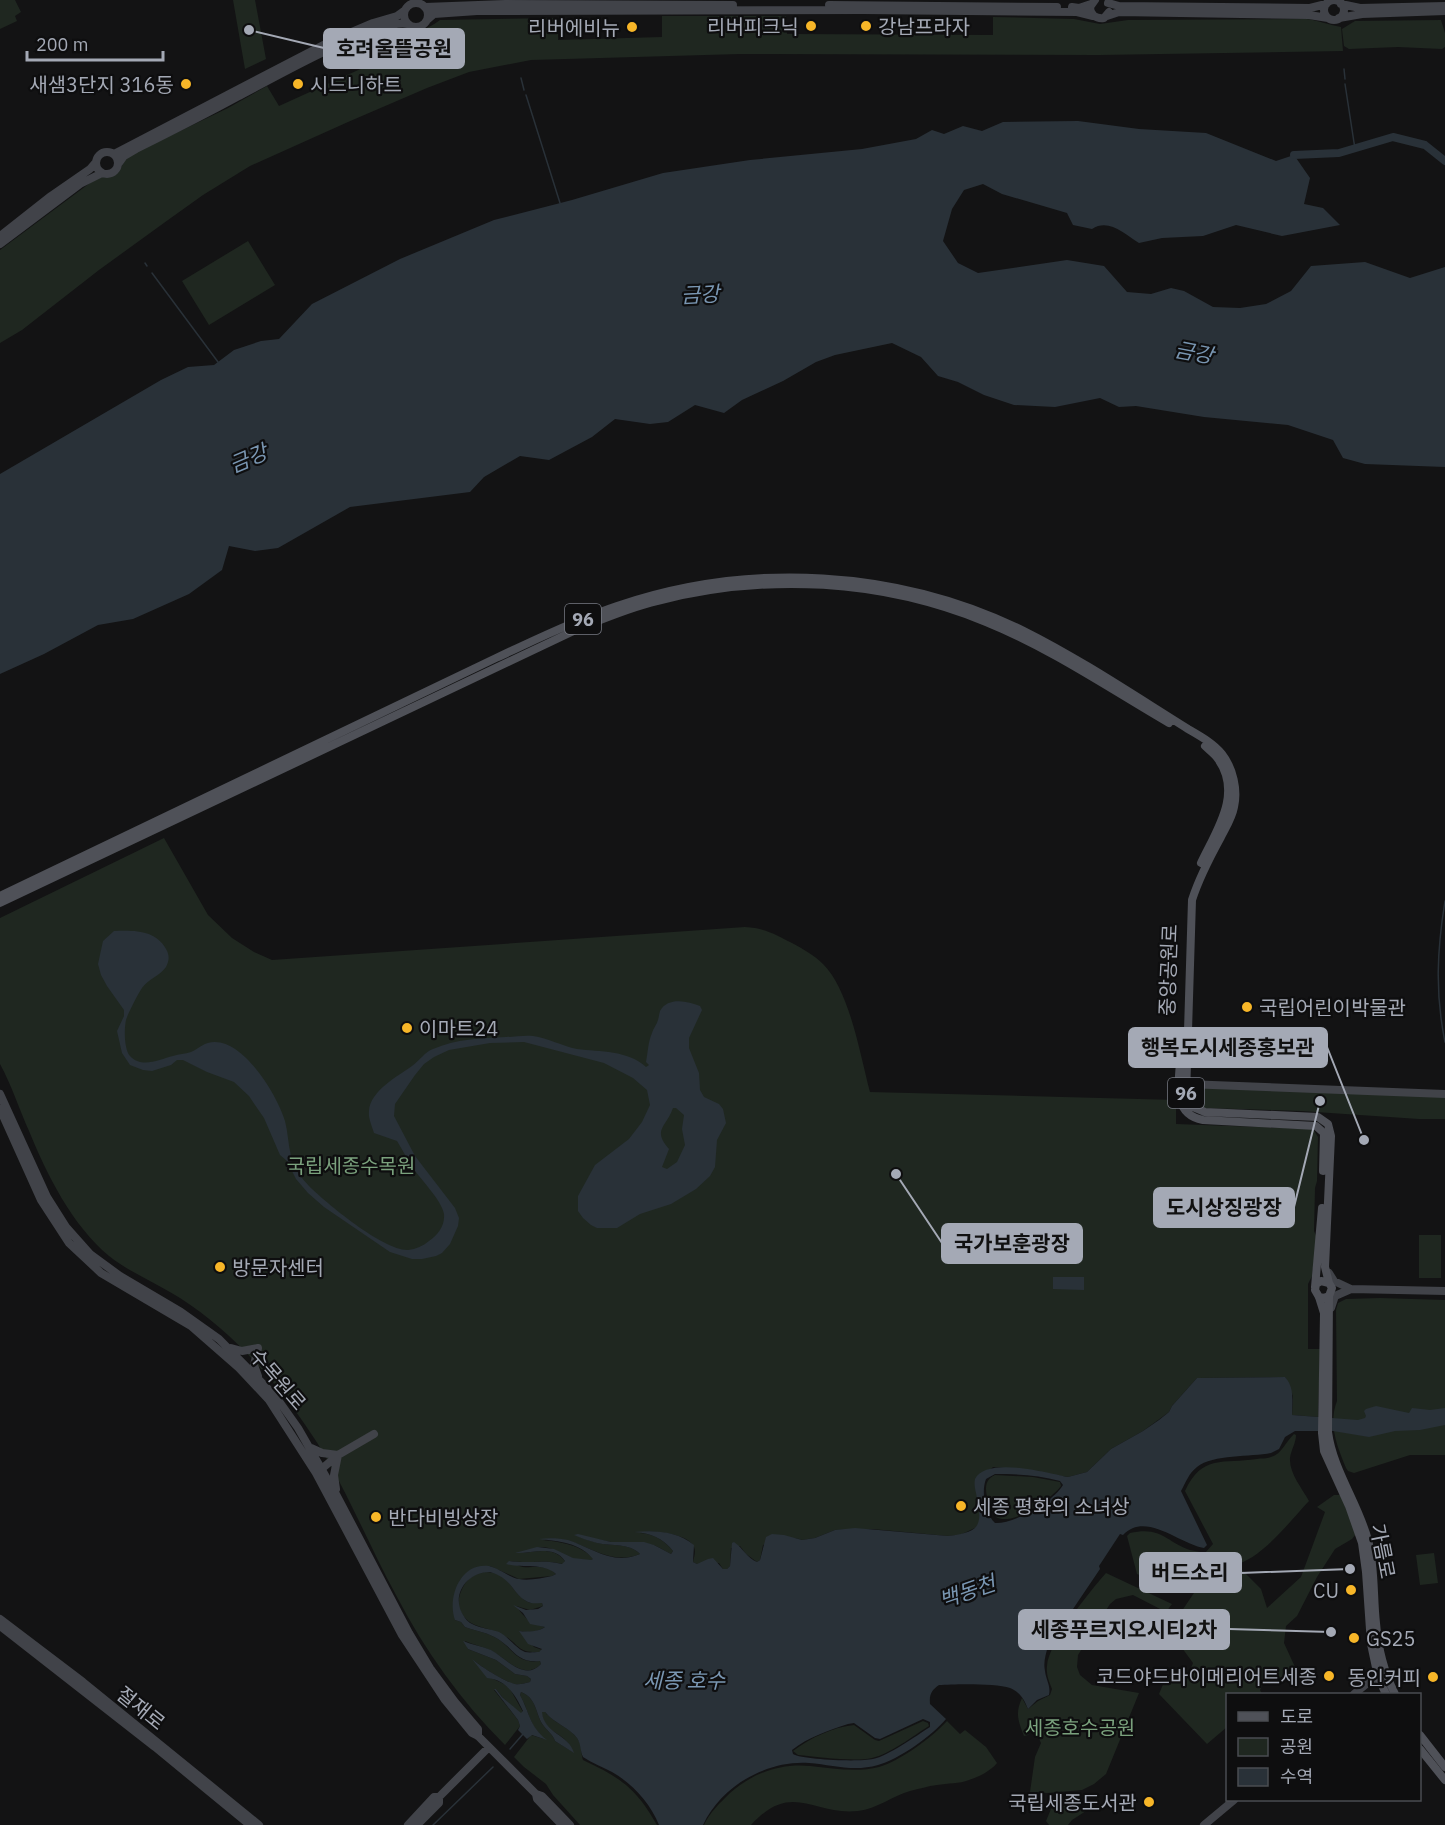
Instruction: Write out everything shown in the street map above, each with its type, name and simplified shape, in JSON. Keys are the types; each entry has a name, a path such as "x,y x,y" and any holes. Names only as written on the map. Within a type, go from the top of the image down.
{"main road":[{"name":"96","path":"0,896 496,658 578,621 654,595 694,586 773,577 848,580 913,591 953,603 1024,631 1206,743 1219,759 1232,789"},
{"name":"96","path":"0,903 580,627 655,601 728,587 773,583 847,586 911,597 951,608 1021,637 1187,731"},
{"name":"중앙공원로","path":"1232,789 1234,807 1230,821 1198,881 1192,900 1186,1096 1189,1102 1205,1113 1318,1117 1328,1124 1331,1136 1325,1272 1329,1283"},
{"name":"중앙공원로","path":"1232,789 1224,816 1191,886 1188,899 1180,1101 1185,1112 1197,1119 1309,1124 1321,1128 1324,1137 1321,1233 1323,1238 1321,1270 1316,1285"},
{"path":"1316,1285 1324,1281 1329,1283"},
{"name":"96","path":"1325,1413 1332,1288 1329,1283"},
{"name":"96","path":"1316,1285 1315,1293 1319,1297 1324,1313 1325,1413"},
{"path":"1319,1297 1324,1298 1330,1295"},
{"name":"가름로","path":"1325,1413 1324,1451 1344,1486 1362,1542 1366,1572 1368,1628 1386,1693"},
{"name":"가름로","path":"1382,1675 1394,1693"},
{"path":"1421,1737 1445,1767"},
{"path":"1421,1751 1445,1780"}],"street":[{"path":"1106,1 1119,6 1310,8 1333,0 1360,8 1445,6"},
{"path":"1106,1 1110,9 1107,16"},
{"path":"1093,2 1090,10 1093,16"},
{"path":"0,236 90,169 99,155 107,152 114,154 350,32 397,16 408,5 416,3 863,4 1079,8 1093,2"},
{"path":"423,4 428,13 427,20"},
{"path":"1326,4 1324,10 1328,18"},
{"path":"1339,18 1343,13 1341,4"},
{"path":"408,5 404,18 408,24"},
{"path":"96,162 98,170 108,175 115,171 124,156 136,149 335,47 379,28 400,23 418,27 434,14 477,11 863,10 1077,12 1100,18 1119,12 1309,15 1334,20 1362,14 1445,11"},
{"path":"114,154 119,163"},
{"path":"0,244 80,184 102,173"},
{"path":"1186,1084 1445,1094"},
{"name":"수목원로","path":"0,1094 55,1211 77,1240 90,1254 120,1276 181,1312 225,1345 287,1412 308,1445 407,1644 445,1700 472,1733 478,1736 536,1794 542,1796 570,1825"},
{"name":"수목원로","path":"0,1109 41,1200 69,1243 102,1273 191,1326 218,1349 269,1400 337,1496 409,1633 436,1676 478,1729 478,1736"},
{"path":"1326,1264 1331,1279 1347,1289"},
{"path":"1329,1283 1347,1289"},
{"path":"1329,1339 1332,1301 1347,1289"},
{"path":"1330,1295 1347,1289 1445,1291"},
{"path":"225,1345 242,1351 258,1348 255,1365 262,1384"},
{"path":"319,1471 338,1455 374,1434"},
{"path":"308,1445 315,1451 338,1455"},
{"path":"337,1496 334,1480 338,1455"},
{"name":"절재로","path":"0,1619 92,1689 259,1825"},
{"name":"절재로","path":"0,1626 155,1747 250,1825"},
{"path":"1356,1693 1382,1675"},
{"path":"408,1825 434,1797 439,1797 489,1747"},
{"name":"수목원로","path":"536,1794 537,1799 562,1825"},
{"path":"417,1825 439,1803 439,1797"},
{"path":"1204,1825 1233,1801"}],"green space":[{"path":"0,0 15,0 21,12 15,16 17,21 0,29"},
{"path":"233,0 255,0 266,59 245,69"},
{"path":"662,16 786,16 787,34 993,35 993,17 1074,19 1100,24 1128,20 1306,19 1341,27 1343,51 1099,55 740,54 531,60 469,72 427,88 250,166 203,195 99,270 22,330 0,343 0,250 98,177 116,174 130,155 228,108 267,86 279,106 400,51 390,30 416,31 440,20 558,18 558,40 662,37"},
{"path":"1441,20 1445,33 1445,47 1442,49 1398,47 1349,49 1344,46 1342,29 1355,21"},
{"path":"248,241 275,285 209,325 182,281"},
{"name":"국립세종수목원","path":"164,838 208,915 232,938 272,960 752,928 775,934 804,950 820,961 832,976 853,1024 870,1092 1176,1100 1176,1124 1313,1129 1318,1137 1314,1231 1317,1238 1312,1276 1308,1284 1308,1349 1320,1349 1318,1417 1292,1415 1293,1396 1285,1377 1197,1378 1169,1412 1143,1431 1111,1449 1087,1472 1068,1477 993,1467 975,1484 980,1511 977,1527 960,1535 948,1536 872,1529 835,1530 815,1538 802,1540 795,1538 763,1545 760,1560 757,1562 740,1546 731,1548 730,1566 727,1569 723,1569 719,1563 697,1564 693,1562 695,1551 691,1543 678,1536 661,1532 640,1533 654,1536 662,1541 673,1551 671,1554 654,1545 611,1542 575,1535 598,1543 626,1546 640,1554 614,1557 568,1541 543,1540 577,1547 594,1559 572,1558 544,1547 522,1553 551,1552 565,1561 563,1564 509,1561 523,1567 545,1568 556,1574 552,1576 519,1579 490,1566 460,1580 455,1620 461,1622 465,1627 494,1637 521,1658 540,1661 541,1664 535,1669 522,1669 492,1651 465,1641 468,1649 496,1660 515,1674 531,1679 530,1682 522,1684 511,1683 475,1661 491,1678 510,1689 523,1712 521,1714 496,1689 494,1690 518,1720 520,1726 505,1745 473,1711 419,1636 324,1453 276,1386 238,1345 210,1320 180,1298 109,1256 83,1230 44,1165 0,1064 0,918"},
{"path":"1189,1087 1445,1095 1445,1119 1204,1108 1194,1099"},
{"path":"1419,1235 1441,1235 1441,1278 1419,1278"},
{"path":"1346,1299 1445,1300 1445,1455 1410,1455 1354,1473 1346,1468 1337,1443 1333,1418 1337,1401 1336,1310 1338,1303"},
{"path":"1294,1434 1296,1438 1290,1464 1309,1501 1264,1548 1243,1562 1233,1565 1232,1562 1211,1572 1180,1593 1137,1574 1127,1536 1130,1533 1141,1531 1157,1533 1182,1547 1205,1553 1213,1544 1185,1491 1199,1471 1215,1463 1269,1458 1278,1453"},
{"path":"995,1475 1033,1477 1060,1482 1061,1486 1049,1498 1031,1510 1003,1519 996,1517 986,1494 987,1483"},
{"path":"1334,1495 1341,1495 1356,1534 1335,1549 1317,1577 1297,1616 1286,1626 1284,1643 1295,1667 1289,1675 1264,1682 1260,1690 1262,1693 1226,1693 1226,1728 1207,1744 1159,1694 1167,1675 1186,1681 1193,1663 1169,1630 1198,1587 1241,1569 1261,1589 1267,1608 1301,1577 1325,1512 1317,1507"},
{"path":"1434,1553 1438,1583 1420,1585 1416,1555"},
{"path":"484,1572 500,1575 528,1602 542,1603 543,1606 530,1610 516,1606 528,1620 545,1627 533,1632 520,1631 534,1647 542,1650 539,1652 526,1651 503,1635 473,1624 464,1616 459,1604 462,1590 467,1581"},
{"name":"세종호수공원","path":"1106,1573 1172,1604 1166,1612 1133,1595 1116,1599 1110,1604 1078,1655 1077,1667 1080,1675 1092,1685 1139,1693 1106,1774 1082,1790 1030,1792 1035,1757 1041,1743 1034,1728 1024,1736 1018,1717 1020,1703 1022,1698 1028,1709 1050,1695 1052,1689 1047,1675 1047,1666 1054,1644"},
{"path":"521,1692 533,1702 540,1720 555,1741 573,1752 564,1739 546,1724 541,1712 545,1712 576,1737 580,1743 583,1760 626,1785 642,1802 657,1825 580,1825 546,1784 514,1757 531,1735 544,1739 532,1723 520,1695"},
{"path":"923,1721 929,1726 894,1749 872,1758 856,1760 825,1758 798,1755 793,1751 822,1734 846,1726 854,1725 879,1741"},
{"name":"세종호수공원","path":"947,1721 960,1734 965,1730 986,1747 997,1763 984,1773 969,1780 910,1791 865,1810 842,1811 791,1802 766,1812 751,1825 704,1825 712,1812 730,1793 748,1780 767,1771 799,1765 853,1770 879,1767 915,1748"},
{"path":"1055,1805 1083,1807 1086,1811 1068,1825 1049,1825 1046,1821"}],"water":[{"name":"금강","path":"1078,121 1139,129 1206,133 1276,161 1294,155 1310,178 1304,204 1323,208 1340,225 1282,236 1236,225 1203,236 1162,238 1139,243 1110,226 1098,226 1092,229 1073,225 1067,213 1002,194 983,184 964,190 952,209 943,241 958,263 978,273 1067,260 1104,266 1127,292 1151,294 1171,288 1184,291 1213,307 1240,308 1266,304 1291,291 1311,266 1365,262 1410,278 1445,267 1445,467 1365,464 1343,458 1333,440 1288,425 1204,417 1136,406 1119,407 1100,398 1055,407 1014,405 938,376 921,357 892,343 835,355 816,362 783,381 742,400 724,413 695,405 668,422 650,424 615,419 592,437 549,460 520,456 484,477 470,492 350,507 278,548 255,551 229,546 222,570 189,594 133,619 98,625 0,674 0,474 161,380 188,367 214,365 234,350 261,341 279,339 312,304 400,259 494,220 663,173 750,160 862,149 916,139 932,130 944,134 963,126 982,131 1003,122"},
{"path":"114,931 144,932 162,943 168,954 166,967 142,988 127,1017 125,1039 130,1056 140,1062 151,1062 191,1052 211,1042 226,1044 237,1051 258,1072 275,1098 285,1121 291,1159 303,1180 356,1225 385,1243 398,1248 411,1250 427,1243 440,1230 444,1214 439,1202 411,1165 397,1141 374,1133 369,1111 374,1097 386,1085 427,1052 451,1043 533,1036 577,1049 631,1057 646,1067 649,1065 646,1062 650,1040 663,1007 678,1001 700,1006 702,1010 689,1038 689,1048 699,1073 700,1090 704,1097 719,1104 723,1109 726,1123 717,1140 715,1167 710,1176 696,1189 671,1204 640,1214 617,1228 597,1228 583,1218 578,1211 578,1196 595,1165 629,1139 642,1122 650,1105 647,1090 633,1078 604,1063 524,1042 490,1043 449,1050 424,1064 395,1104 394,1116 415,1156 455,1208 459,1218 458,1226 450,1244 436,1256 412,1259 390,1252 324,1207 308,1193 296,1179 287,1161 280,1155 264,1118 249,1096 234,1082 183,1060 177,1060 171,1065 152,1071 130,1065 122,1053 117,1031 124,1016 124,1010 107,986 98,964 103,941","holes":["673,1108 684,1115 682,1129 685,1145 677,1162 667,1169 662,1167 669,1149 661,1133"]},
{"path":"1053,1277 1084,1277 1084,1290 1053,1289"},
{"name":"세종 호수","path":"1285,1377 1292,1390 1292,1415 1358,1420 1365,1418 1366,1409 1376,1406 1409,1413 1412,1408 1430,1410 1445,1408 1445,1425 1420,1430 1395,1431 1369,1437 1333,1431 1295,1431 1285,1437 1279,1449 1271,1453 1222,1458 1204,1463 1192,1472 1181,1491 1207,1545 1204,1548 1163,1531 1142,1526 1123,1535 1120,1534 1099,1566 1100,1569 1048,1646 1044,1664 1049,1695 1037,1700 1028,1709 1021,1696 1004,1686 939,1685 932,1693 930,1704 946,1719 933,1732 905,1752 886,1762 869,1767 852,1768 793,1763 762,1771 733,1787 721,1798 703,1825 659,1825 651,1809 634,1788 612,1772 583,1757 577,1738 542,1712 547,1725 567,1742 574,1753 555,1741 540,1720 533,1702 521,1692 520,1695 533,1724 547,1740 532,1735 527,1739 518,1730 520,1726 518,1720 494,1689 521,1713 523,1711 514,1694 500,1681 487,1678 472,1659 511,1683 522,1684 530,1682 531,1679 515,1674 496,1660 468,1649 463,1641 491,1650 522,1670 535,1669 541,1664 540,1661 521,1658 494,1637 465,1627 461,1622 455,1620 453,1602 458,1583 470,1570 479,1566 489,1566 523,1580 556,1574 545,1568 506,1564 509,1561 562,1564 565,1561 555,1553 548,1551 515,1553 537,1547 554,1549 573,1558 593,1559 576,1546 539,1539 568,1540 603,1555 621,1558 640,1554 626,1546 597,1543 574,1535 611,1542 644,1542 671,1554 673,1551 660,1540 651,1535 634,1532 666,1532 688,1540 694,1545 693,1562 697,1564 713,1558 723,1569 727,1569 730,1566 732,1543 734,1542 757,1562 760,1560 766,1537 772,1534 802,1540 815,1538 835,1530 855,1528 948,1536 968,1532 974,1529 979,1519 975,1479 981,1472 1004,1467 1068,1477 1087,1472 1111,1449 1143,1431 1169,1412 1197,1378","holes":["995,1474 1044,1477 1060,1481 1063,1485 1051,1498 1032,1511 1012,1520 995,1523 986,1508 984,1496 986,1479","490,1572 498,1575 523,1599 531,1603 542,1603 543,1606 538,1609 526,1610 513,1605 523,1613 530,1624 545,1627 536,1631 519,1631 528,1644 542,1649 539,1652 525,1652 499,1632 476,1626 465,1618 460,1610 459,1602 462,1587 467,1581 481,1573","923,1719 930,1722 930,1727 910,1740 873,1759 819,1759 799,1756 793,1754 792,1750 819,1734 854,1723 880,1739"]}],"waterway":[{"path":"1344,69 1345,79"},
{"path":"521,78 524,90"},
{"path":"1345,84 1355,149"},
{"path":"526,95 560,203"},
{"path":"1294,155 1339,153 1393,137 1425,145 1445,161"},
{"path":"152,273 218,362"},
{"path":"1445,901 1438,972 1445,1042"},
{"name":"백동천","path":"510,1749 523,1734"},
{"name":"백동천","path":"433,1825 493,1767"}],"place":[{"name":"리버피크닉","path":"811,26"},
{"name":"강남프라자","path":"866,26"},
{"name":"리버에비뉴","path":"632,27"},
{"name":"호려울뜰공원","path":"249,30"},
{"name":"새샘3단지 316동","path":"186,84"},
{"name":"시드니하트","path":"298,84"},
{"name":"국립어린이박물관","path":"1247,1007"},
{"name":"이마트24","path":"407,1028"},
{"name":"도시상징광장","path":"1320,1101"},
{"name":"행복도시세종홍보관","path":"1364,1140"},
{"name":"국가보훈광장","path":"896,1174"},
{"name":"방문자센터","path":"220,1267"},
{"name":"세종 평화의 소녀상","path":"961,1506"},
{"name":"반다비빙상장","path":"376,1517"},
{"name":"버드소리","path":"1350,1569"},
{"name":"CU","path":"1351,1590"},
{"name":"세종푸르지오시티2차","path":"1331,1632"},
{"name":"GS25","path":"1354,1638"},
{"name":"코드야드바이메리어트세종","path":"1329,1676"},
{"name":"동인커피","path":"1433,1677"},
{"name":"국립세종도서관","path":"1149,1802"}]}
